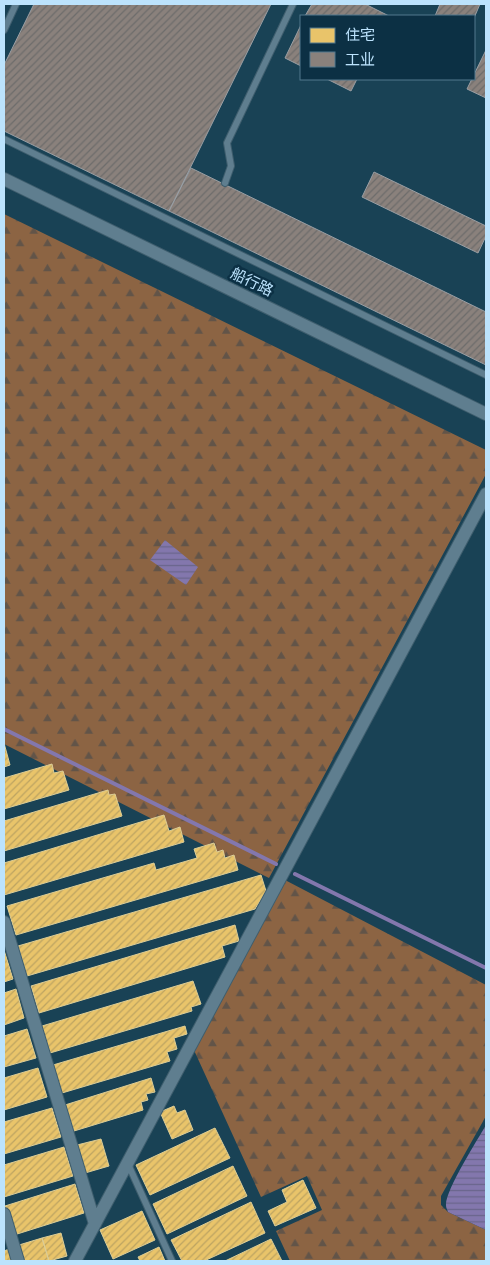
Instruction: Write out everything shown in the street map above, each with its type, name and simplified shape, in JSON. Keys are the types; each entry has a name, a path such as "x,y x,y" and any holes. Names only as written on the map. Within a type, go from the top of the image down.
{"street":[{"name":"船行路","path":"4,179 486,414"},
{"path":"75,1261 486,494"},
{"path":"4,922 95,1224"},
{"path":"4,1214 18,1261"}],"lane":[{"path":"4,30 16,4"},
{"path":"225,183 231,166 227,143 293,4"},
{"path":"4,138 199,232 486,375"},
{"path":"128,1162 172,1261"}],"green space":[{"path":"4,214 486,450 486,474 269,878 4,744"},
{"path":"285,880 486,985 486,1116 441,1196 441,1205 448,1212 486,1230 486,1261 290,1261 276,1231 322,1210 307,1176 261,1197 193,1048"}],"shaded area":[{"path":"165,540 198,567 186,585 150,560"},
{"path":"486,1125 486,1230 448,1212 446,1205 456,1177"}],"building: 住宅":[{"path":"4,743 10,765 4,767"},
{"path":"52,764 54,773 63,771 69,790 4,809 4,778"},
{"path":"108,790 109,795 115,794 122,816 4,851 4,821"},
{"path":"164,815 169,831 180,827 184,842 4,895 4,863"},
{"path":"214,843 217,852 223,850 225,858 234,855 238,870 16,935 7,906 154,863 156,870 197,858 194,849"},
{"path":"261,875 266,891 255,909 27,976 18,946"},
{"path":"235,925 239,941 222,946 225,957 39,1013 31,986"},
{"path":"4,950 13,979 4,982"},
{"path":"193,981 201,1004 191,1007 192,1011 50,1053 42,1026"},
{"path":"16,989 24,1018 4,1025 4,993"},
{"path":"185,1026 187,1034 174,1038 177,1049 167,1052 170,1061 62,1093 53,1065"},
{"path":"27,1029 36,1058 4,1067 4,1036"},
{"path":"38,1068 47,1097 4,1110 4,1078"},
{"path":"151,1078 155,1092 146,1094 148,1100 141,1102 143,1110 74,1131 65,1105"},
{"path":"174,1106 177,1113 185,1110 193,1130 172,1139 160,1112"},
{"path":"52,1108 61,1137 4,1154 4,1122"},
{"path":"215,1128 230,1158 150,1195 136,1165"},
{"path":"101,1139 109,1166 85,1173 77,1145"},
{"path":"64,1147 73,1176 4,1197 4,1165"},
{"path":"233,1166 247,1196 167,1234 153,1204"},
{"path":"303,1180 316,1208 275,1226 268,1211 287,1202 282,1190"},
{"path":"75,1184 84,1213 14,1235 5,1206"},
{"path":"251,1202 265,1233 204,1261 182,1261 171,1240"},
{"path":"142,1211 155,1240 113,1259 100,1230"},
{"path":"61,1233 67,1256 49,1261 42,1238"},
{"path":"42,1238 49,1261 24,1261 19,1245"},
{"path":"271,1239 282,1261 225,1261"},
{"path":"159,1247 165,1261 140,1261 138,1257"},
{"path":"9,1249 12,1261 4,1261 4,1251"}],"building: 工业":[{"path":"34,4 271,4 169,211 4,131 4,65"},
{"path":"312,4 365,4 387,15 306,15"},
{"path":"440,4 480,4 475,16 435,15"},
{"path":"300,27 300,66 285,58"},
{"path":"486,50 486,98 467,89 471,80 475,80 475,73"},
{"path":"329,80 356,80 351,91"},
{"path":"191,168 486,312 486,365 169,211"},
{"path":"374,172 486,226 486,236 478,253 362,197"}],"waterway":[{"path":"4,729 276,864"},
{"path":"295,874 486,968"}]}
